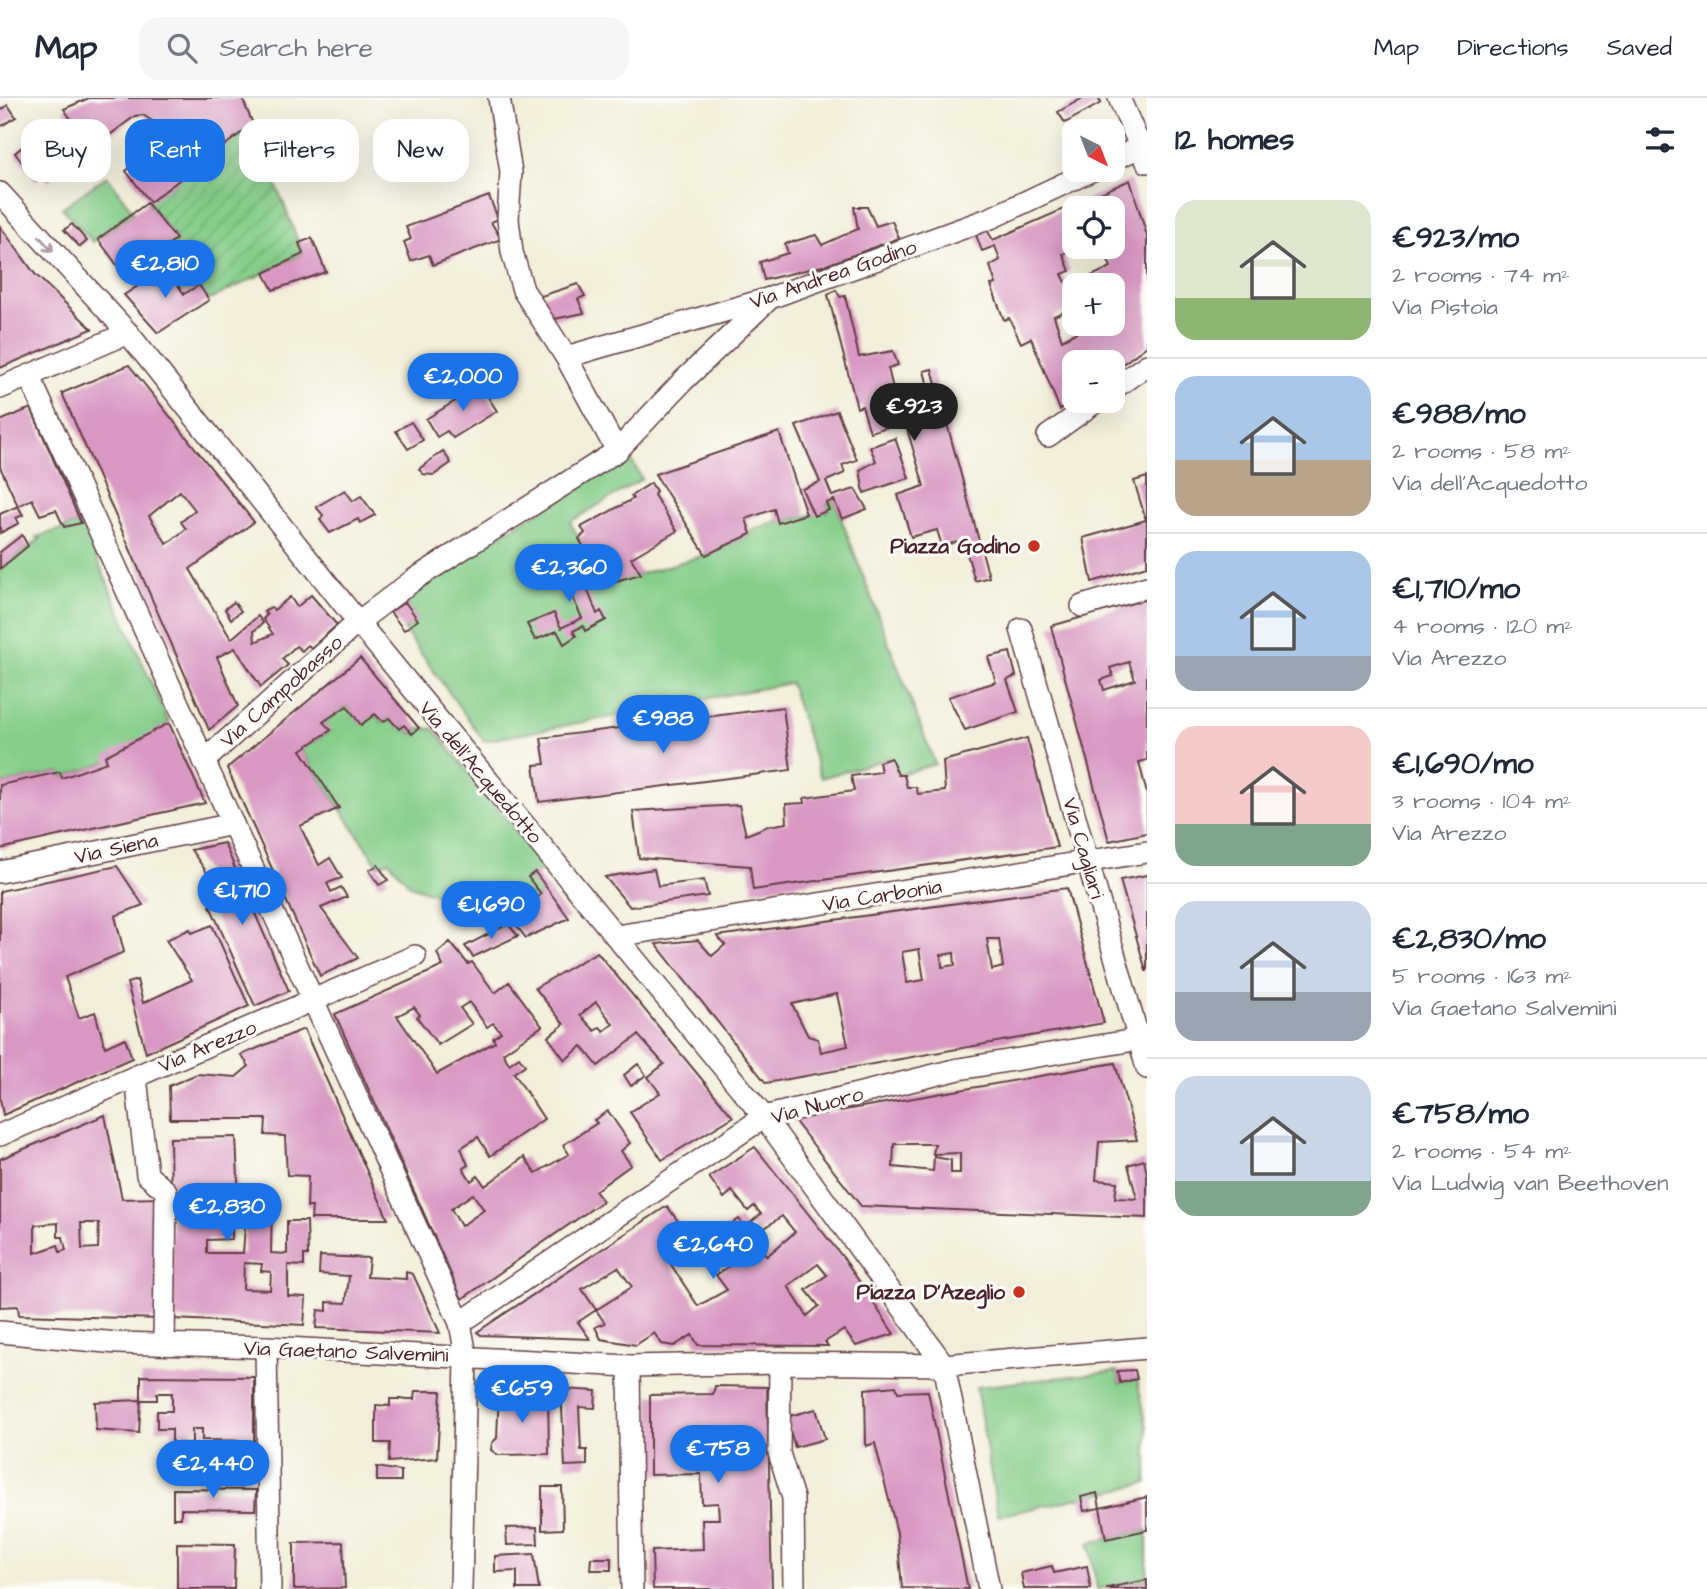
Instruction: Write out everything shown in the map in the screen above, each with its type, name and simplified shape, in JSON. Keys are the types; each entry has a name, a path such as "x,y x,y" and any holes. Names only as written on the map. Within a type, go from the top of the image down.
{"street":[{"path":"499,98 511,172 508,219 512,252 523,290 566,357 617,451"},
{"path":"1119,98 1145,150 1125,156"},
{"name":"Via Andrea Godino","path":"566,357 771,298 991,218 1068,182"},
{"name":"Via dell'Acquedotto","path":"0,193 128,333 358,622 764,1117 944,1365"},
{"name":"Via Campobasso","path":"204,761 358,622 415,579 617,451 683,381 771,298"},
{"path":"0,388 128,333"},
{"path":"1125,381 1147,365"},
{"path":"29,376 460,1323 466,1356 461,1589"},
{"path":"1048,436 1080,413"},
{"path":"1082,606 1147,587"},
{"name":"Via Cagliari","path":"1021,629 1143,1039 1147,1068"},
{"name":"Via Siena","path":"0,872 233,824"},
{"name":"Via Carbonia","path":"616,936 1147,852"},
{"name":"Via Arezzo","path":"0,1135 415,956"},
{"name":"Via Nuoro","path":"460,1323 764,1117 959,1069 1143,1039"},
{"path":"136,1077 147,1175 166,1191 164,1345"},
{"name":"Via Gaetano Salvemini","path":"0,1332 164,1345 466,1356 629,1366 780,1363 944,1365"},
{"path":"266,1347 270,1589"},
{"path":"989,1589 944,1365 1147,1349"},
{"path":"780,1363 779,1453 793,1498 794,1589"},
{"path":"629,1366 632,1589"}],"green space":[{"path":"239,134 239,182 275,182 303,254 209,300 199,286 184,294 156,253 176,238 147,203 175,182 225,182 225,145"},
{"path":"111,181 134,213 93,242 62,208 99,182"},
{"path":"629,456 642,479 570,522 605,584 706,555 751,534 750,531 777,521 778,523 829,510 826,503 834,500 935,764 898,775 890,758 821,778 790,683 484,741 404,630 417,620 406,603 390,612 385,606"},
{"path":"81,523 169,723 107,762 62,778 60,772 0,785 0,569 40,539 37,537"},
{"path":"347,706 361,724 375,714 382,722 389,718 399,728 404,725 412,734 419,728 434,729 545,869 528,877 541,894 503,927 474,886 454,901 410,885 389,861 378,865 301,750 330,731 323,722"},
{"path":"1117,1371 1120,1383 1137,1379 1147,1427 1147,1483 998,1516 976,1387"},
{"path":"1147,1530 1147,1580 1097,1589 1089,1543"}],"building":[{"path":"89,98 242,98 251,119 239,119 239,135 225,145 225,119 149,119 143,115 135,116 125,119 125,124 111,134 111,119 71,119 64,109"},
{"path":"1083,98 1098,98 1101,103 1072,119 1062,119 1058,112"},
{"path":"8,105 16,117 0,127 0,111"},
{"path":"21,148 21,161 15,153"},
{"path":"1130,180 1147,236 1147,346 1125,362 1125,350 1062,350 1060,410 1031,338 1021,343 1009,318 1004,320 991,285 996,284 990,266 1000,260 995,246 982,251 976,235 987,230 993,240 1062,210 1062,259 1065,259 1070,271 1062,273 1062,312 1054,316 1062,340 1069,336 1125,336 1125,273 1098,273 1111,267 1107,259 1125,259 1125,196 1093,196"},
{"path":"135,182 176,182 150,202"},
{"path":"489,196 498,219 491,222 501,239 433,265 429,255 411,261 404,242 411,239 406,227"},
{"path":"147,203 176,239 125,276 98,239"},
{"path":"854,207 867,207 876,226 892,221 899,238 826,265 764,280 760,262 788,253 785,244 816,235 822,245 858,229"},
{"path":"72,224 87,241 80,247 64,230"},
{"path":"0,226 35,274 92,329 0,368"},
{"path":"312,238 326,272 273,290 264,273 303,254 299,243"},
{"path":"166,268 184,294 199,285 209,300 158,333 124,295"},
{"path":"578,284 585,296 578,299 584,313 549,320 538,297"},
{"path":"836,290 840,297 845,296 859,357 893,351 898,365 888,368 895,397 928,386 924,371 932,369 989,577 975,581 963,540 942,546 937,530 911,537 898,495 924,486 905,422 870,432 862,406 857,408 828,295"},
{"path":"129,365 254,522 190,569 231,639 258,616 263,623 254,631 255,642 273,634 263,619 267,615 264,612 271,607 274,610 290,597 297,607 311,595 337,625 311,648 308,645 302,651 296,646 282,659 288,665 261,687 235,648 217,657 238,706 209,730 62,393","holes":["180,491 195,510 181,522 186,529 167,544 149,516"]},
{"path":"478,382 497,411 453,438 447,431 437,437 426,419 465,395 462,392"},
{"path":"31,408 81,523 64,527 56,510 40,515 32,499 18,506 0,467 0,421"},
{"path":"837,411 857,460 842,465 845,473 826,481 832,496 855,489 867,509 842,519 834,500 826,503 829,510 814,516 802,489 820,482 796,426"},
{"path":"411,422 423,440 408,449 396,431"},
{"path":"779,432 806,514 778,523 774,509 746,519 751,534 706,555 655,474"},
{"path":"895,438 909,478 864,493 860,470 876,461 870,447"},
{"path":"443,451 451,463 434,475 423,474 419,469"},
{"path":"1147,477 1147,566 1092,582 1083,538 1146,520 1134,481"},
{"path":"651,483 656,491 654,495 677,531 631,558 641,574 605,584 579,539 585,533 581,527 633,499 631,496"},
{"path":"345,490 353,501 361,496 375,515 360,523 358,519 330,533 320,520 323,515 316,507"},
{"path":"18,506 23,515 16,518 19,523 0,533 0,514"},
{"path":"22,535 28,546 0,569 0,552"},
{"path":"573,552 597,614 601,611 606,620 585,631 583,626 573,631 576,636 564,644 557,631 535,640 527,624 554,613 561,628 582,618 561,572 555,575 550,562"},
{"path":"1147,599 1147,760 1139,762 1147,794 1147,833 1109,841 1051,626","holes":["1129,662 1135,680 1104,690 1101,680 1113,676 1110,668"]},
{"path":"234,602 241,611 231,619 225,609"},
{"path":"405,602 418,620 404,630 390,612"},
{"path":"1010,652 1016,676 1007,680 1018,712 965,730 948,697 996,682 988,657"},
{"path":"360,658 419,728 412,734 404,725 399,729 389,718 383,722 375,714 361,725 347,706 323,722 331,730 301,750 339,808 300,826 319,865 330,858 342,878 327,883 331,892 341,887 347,897 321,908 358,958 320,976 227,768"},
{"path":"783,707 791,770 539,802 534,765 545,764 541,738"},
{"path":"169,723 205,803 0,849 0,785 60,772 62,778 107,762 105,756"},
{"path":"1027,738 1057,847 753,890 750,866 639,858 633,811 739,805 746,835 768,826 787,823 786,804 805,803 804,798 854,791 851,776 881,772 879,762 891,758 898,775 904,775 907,787 916,787 918,794 945,791 943,761"},
{"path":"224,843 289,991 255,1006 210,906 225,898 191,850"},
{"path":"378,865 388,880 379,885 369,870"},
{"path":"117,866 143,905 115,916 124,952 65,977 79,1018 95,1012 105,1047 125,1038 132,1058 3,1115 0,1099 0,891"},
{"path":"654,869 658,886 704,880 708,896 630,907 605,877"},
{"path":"535,872 569,918 526,938 513,921 541,894 528,877"},
{"path":"1147,875 1147,971 1146,971 1120,880"},
{"path":"1067,888 1104,1023 766,1083 656,944 698,940 712,956 725,945 717,936","holes":["987,939 999,939 1003,967 992,970","919,949 924,980 907,983 902,952","954,953 955,965 942,967 941,955","837,994 848,1046 821,1052 818,1039 808,1036 792,1004"]},
{"path":"508,924 518,936 473,957 465,946"},
{"path":"212,925 249,1006 146,1053 127,983 137,980 143,1003 192,980 166,940 190,929 192,933"},
{"path":"450,942 468,964 472,962 495,993 509,982 542,1026 503,1053 509,1064 519,1057 525,1065 514,1073 544,1119 490,1156 478,1137 461,1148 468,1165 463,1168 471,1181 478,1176 485,1186 524,1157 536,1173 569,1154 563,1145 597,1123 594,1120 608,1111 630,1143 621,1151 631,1165 595,1191 603,1201 462,1299 335,1014 443,966 437,953","holes":["469,1002 487,1027 493,1023 501,1032 493,1038 495,1042 437,1074 397,1016 414,1007 420,1015 417,1017 438,1045 472,1024 460,1008","473,1194 484,1210 461,1226 451,1209"]},
{"path":"597,952 733,1117 662,1160 630,1112 660,1093 648,1077 664,1064 638,1035 598,1066 582,1046 565,1060 548,1037 564,1024 535,988","holes":["596,1002 613,1024 604,1031 600,1027 595,1031 580,1015"]},
{"path":"304,1029 388,1219 311,1219 312,1207 307,1207 308,1176 287,1175 285,1136 265,1135 266,1119 170,1119 169,1086 197,1074 236,1077 249,1066 241,1055"},
{"path":"1115,1063 1137,1140 1099,1142 1096,1180 1117,1182 1115,1198 1137,1199 1128,1165 1144,1160 1147,1174 1147,1218 861,1206 793,1119","holes":["894,1144 935,1144 933,1154 960,1153 960,1173 951,1173 951,1160 934,1157 933,1171 893,1167"]},
{"path":"638,1064 646,1075 631,1086 624,1075"},
{"path":"105,1115 122,1199 159,1198 160,1319 19,1315 18,1306 0,1307 0,1159","holes":["58,1223 58,1237 63,1237 66,1250 60,1252 58,1245 35,1253 35,1225","81,1223 99,1223 98,1248 82,1249"]},
{"path":"236,1137 239,1200 232,1200 232,1239 207,1240 207,1253 243,1253 247,1200 272,1201 271,1253 287,1254 287,1221 307,1221 308,1255 304,1255 304,1266 288,1265 288,1296 306,1297 304,1325 173,1319 170,1138","holes":["244,1263 262,1264 261,1271 271,1272 270,1290 243,1289"]},
{"path":"755,1147 845,1260 894,1334 856,1346 844,1330 825,1342 828,1346 698,1345 692,1335 674,1346 662,1344 654,1333 636,1345 601,1339 595,1327 605,1323 596,1310 578,1322 590,1339 481,1335 477,1332 667,1206 697,1247 739,1219 767,1256 795,1232 782,1216 756,1234 749,1224 761,1214 754,1206 748,1211 732,1191 724,1198 709,1177","holes":["682,1247 693,1260 701,1254 708,1264 723,1252 732,1264 716,1275 727,1290 698,1306 666,1257","818,1264 827,1275 806,1290 819,1306 807,1316 788,1286","618,1267 632,1287 596,1310 582,1289"]},
{"path":"320,1256 369,1258 367,1277 406,1279 406,1272 413,1274 440,1333 316,1328 318,1310 327,1311 327,1302 346,1303 349,1276 319,1274"},
{"path":"1135,1370 1137,1379 1120,1383 1117,1371"},
{"path":"141,1376 254,1377 254,1441 202,1440 202,1429 192,1429 192,1443 172,1443 172,1429 157,1429 157,1411 172,1411 172,1393 157,1393 157,1400 141,1400"},
{"path":"715,1386 767,1387 772,1589 653,1589 652,1551 703,1549 702,1519 719,1519 718,1503 702,1504 701,1474 650,1475 650,1395 713,1394"},
{"path":"896,1386 898,1392 928,1391 968,1589 902,1588 897,1533 875,1443 866,1446 865,1389"},
{"path":"561,1389 596,1391 595,1408 579,1407 581,1450 587,1450 587,1465 565,1466"},
{"path":"415,1391 441,1391 437,1458 389,1462 390,1443 376,1443 376,1405 390,1406 390,1399 414,1399"},
{"path":"499,1392 548,1394 549,1454 498,1455 491,1450 492,1443 497,1438"},
{"path":"141,1400 139,1433 96,1430 95,1402"},
{"path":"816,1409 825,1439 795,1447 786,1417"},
{"path":"377,1467 401,1471 401,1481 377,1481"},
{"path":"542,1487 562,1487 563,1529 542,1530"},
{"path":"173,1489 256,1490 255,1510 181,1509 181,1518 173,1518"},
{"path":"1097,1493 1100,1508 1084,1511 1081,1497"},
{"path":"1147,1497 1147,1530 1106,1539 1100,1508"},
{"path":"537,1527 538,1544 507,1545 506,1528"},
{"path":"343,1542 345,1588 294,1589 294,1543"},
{"path":"177,1543 235,1544 234,1589 177,1589"},
{"path":"534,1554 539,1589 517,1589 517,1571 495,1572 495,1556"},
{"path":"591,1558 611,1558 611,1570 590,1570"},
{"path":"1052,1566 1054,1573 1087,1566 1091,1589 1024,1589 1021,1573"},
{"path":"1147,1580 1147,1589 1107,1589 1107,1588"}],"place":[{"name":"Piazza Godino","path":"1034,546"},
{"name":"Piazza D'Azeglio","path":"1019,1292"}]}
